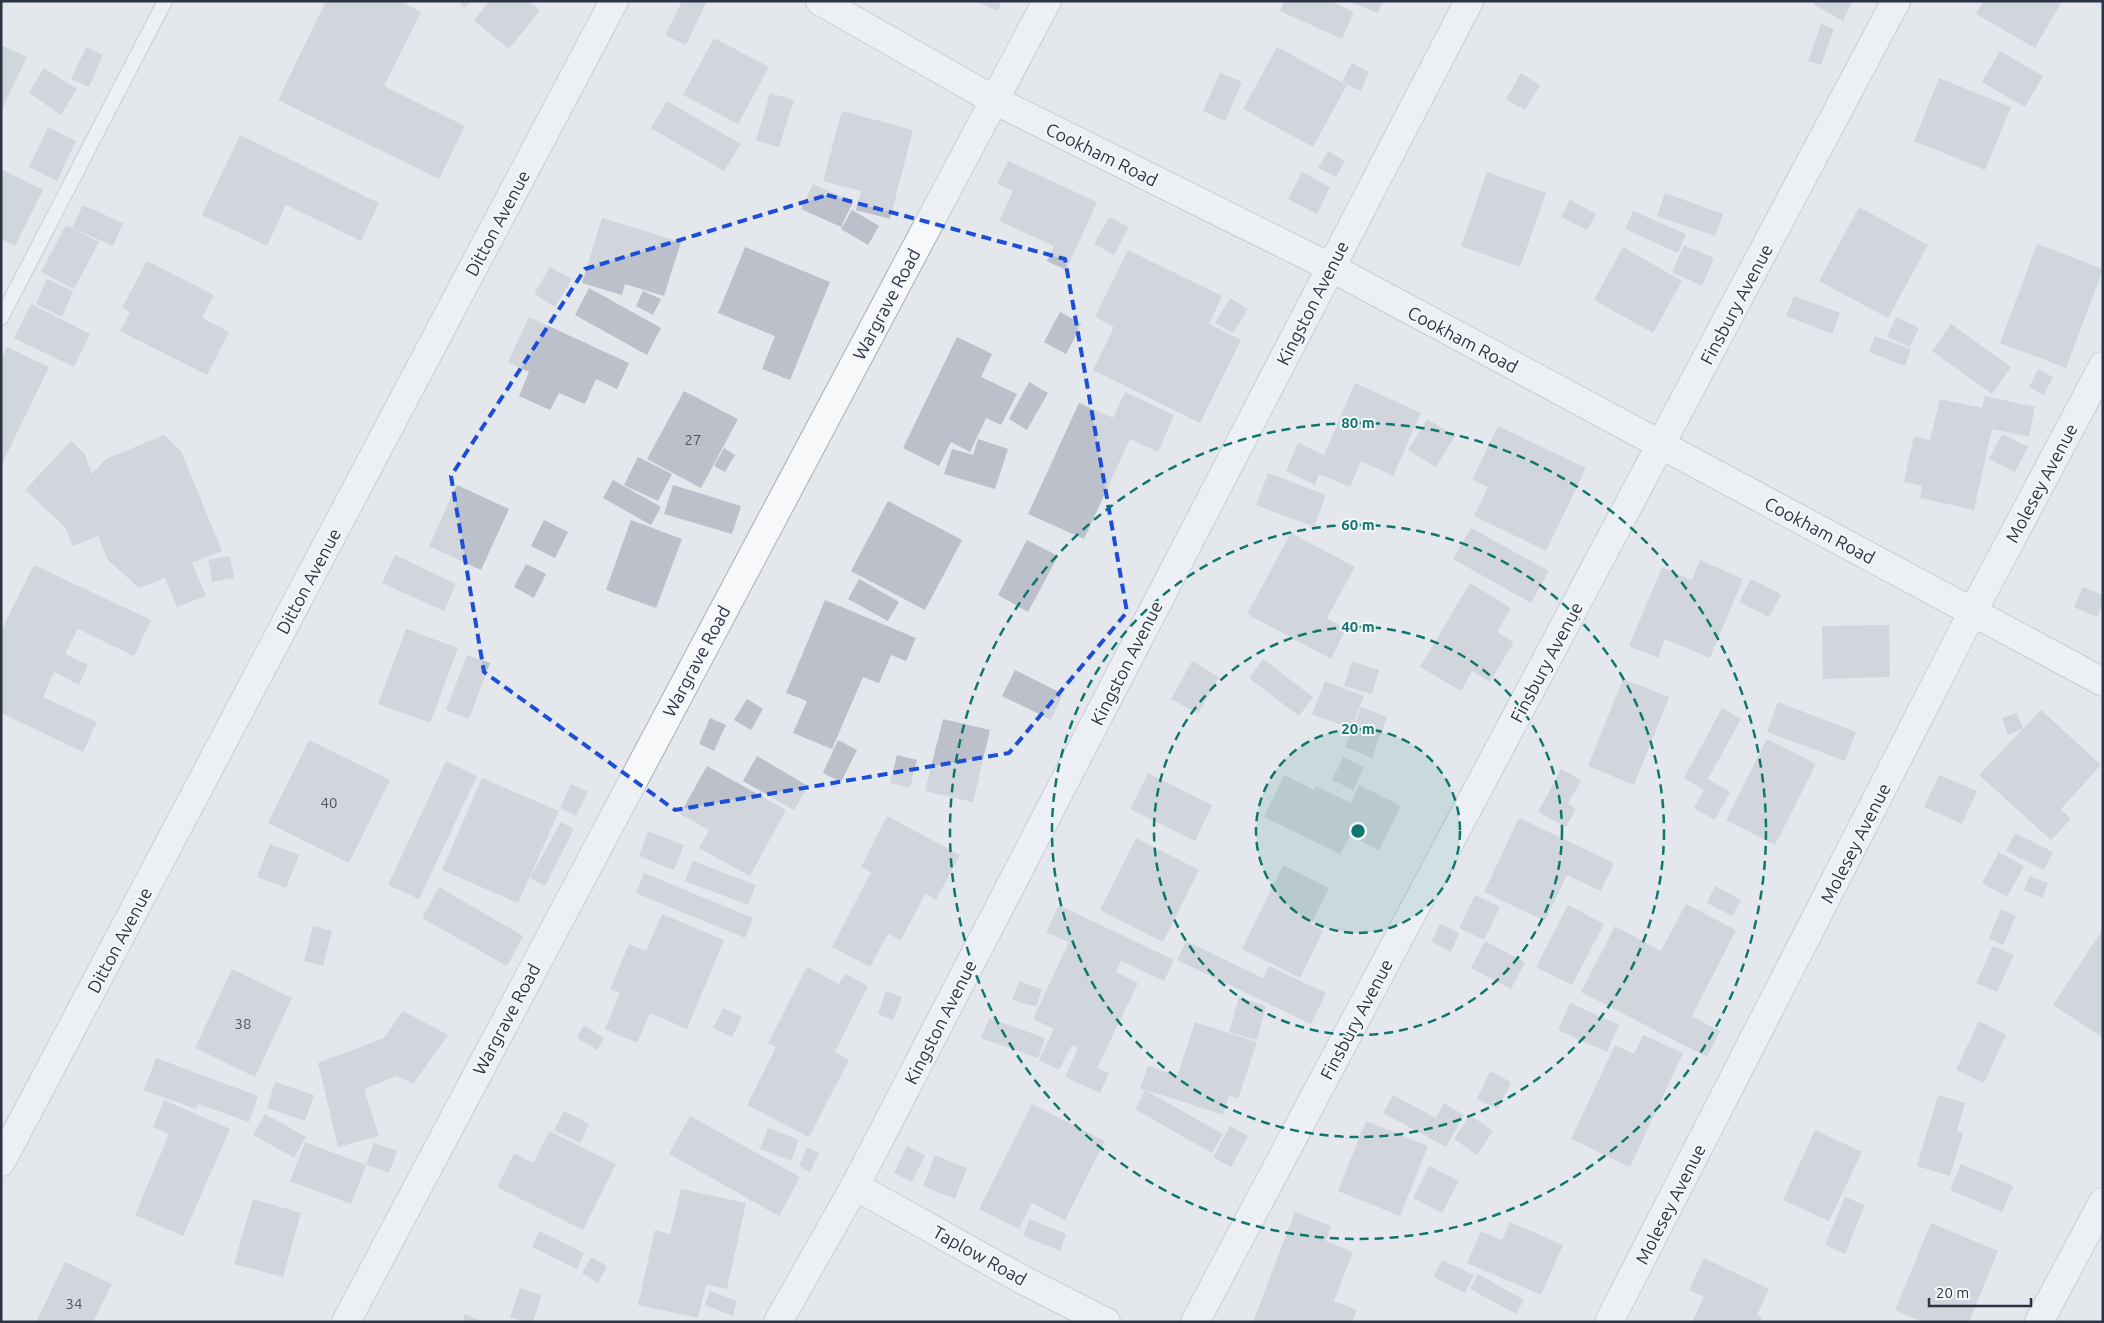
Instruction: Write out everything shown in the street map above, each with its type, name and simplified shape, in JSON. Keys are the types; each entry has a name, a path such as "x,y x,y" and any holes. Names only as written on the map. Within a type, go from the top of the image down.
{"street":[{"name":"Ditton Avenue","path":"1,1162 614,1"},
{"name":"Cookham Road","path":"820,1 994,100 1330,267 2103,682"},
{"name":"Wargrave Road","path":"346,1322 1047,1"},
{"name":"Kingston Avenue","path":"778,1322 855,1186 1469,1"},
{"name":"Finsbury Avenue","path":"1195,1322 1896,1"},
{"name":"Molesey Avenue","path":"1609,1322 1972,613 2103,366"},
{"name":"Taplow Road","path":"855,1186 1023,1280 1106,1322"},
{"path":"2039,1322 2103,1202"}],"lane":[{"path":"1,318 165,1"}],"highlighted area":[{"path":"827,195 1065,259 1127,612 1009,753 675,810 484,672 451,476 585,269"}],"building":[{"path":"326,1 400,1 421,12 384,86 465,126 439,179 278,100"},
{"path":"459,1 472,1 464,8"},
{"path":"489,1 529,1 540,10 509,49 474,21"},
{"path":"682,1 707,1 686,45 665,35"},
{"path":"976,1 1002,1 997,11"},
{"path":"1284,1 1330,1 1354,12 1342,39 1280,11"},
{"path":"1347,1 1383,1 1378,13"},
{"path":"1816,1 1853,1 1843,21 1814,5"},
{"path":"1983,1 2062,1 2035,48 1976,14"},
{"path":"1821,24 1834,29 1821,65 1808,61"},
{"path":"714,38 769,67 738,124 683,95"},
{"path":"1,45 27,57 1,111"},
{"path":"86,47 103,55 89,87 71,79"},
{"path":"1277,47 1347,85 1313,147 1243,109"},
{"path":"2000,51 2043,76 2025,107 1982,82"},
{"path":"1352,63 1369,72 1361,91 1342,82"},
{"path":"44,68 77,89 61,115 29,93"},
{"path":"1220,73 1242,82 1225,121 1203,111"},
{"path":"1521,73 1540,85 1525,110 1506,99"},
{"path":"1939,78 2011,107 1985,170 1914,141"},
{"path":"770,93 794,100 779,147 756,140"},
{"path":"667,101 741,144 724,171 651,128"},
{"path":"842,111 913,130 890,219 856,210 861,191 823,181"},
{"path":"48,127 76,141 57,181 29,167"},
{"path":"240,135 379,203 361,241 286,205 267,246 202,215"},
{"path":"1328,151 1345,161 1336,177 1318,168"},
{"path":"1008,161 1097,202 1066,270 1047,261 1054,246 999,221 1013,191 997,184"},
{"path":"1,169 43,190 15,246 1,239"},
{"path":"1302,172 1330,187 1317,214 1288,199"},
{"path":"1487,172 1546,193 1520,267 1461,246"},
{"path":"813,184 853,202 841,227 801,209"},
{"path":"1665,193 1723,214 1715,236 1657,216"},
{"path":"1570,200 1596,214 1587,230 1561,217"},
{"path":"83,205 123,223 113,246 72,228"},
{"path":"1859,207 1928,245 1888,318 1819,281"},
{"path":"852,210 879,226 868,245 841,229"},
{"path":"1633,211 1686,234 1678,253 1625,229"},
{"path":"1109,217 1129,227 1114,255 1094,244"},
{"path":"602,218 681,242 664,296 625,284 622,295 582,283"},
{"path":"66,225 99,242 74,289 41,272"},
{"path":"2037,244 2103,269 2066,368 2000,343"},
{"path":"1684,245 1714,258 1702,286 1672,272"},
{"path":"745,247 830,282 790,380 762,369 775,336 718,313"},
{"path":"1623,247 1682,281 1653,333 1594,300"},
{"path":"1128,250 1222,296 1209,324 1241,340 1200,423 1093,370 1114,327 1095,317"},
{"path":"147,261 214,295 202,318 229,332 207,375 120,331 130,312 122,308"},
{"path":"550,267 572,279 555,307 534,294"},
{"path":"47,279 73,291 62,317 36,304"},
{"path":"589,288 661,328 647,355 575,315"},
{"path":"643,291 661,299 653,315 636,306"},
{"path":"1794,296 1840,313 1832,334 1786,316"},
{"path":"1230,298 1248,309 1233,333 1215,323"},
{"path":"31,304 90,334 74,367 14,338"},
{"path":"1060,312 1082,324 1066,354 1044,342"},
{"path":"529,317 629,363 617,389 596,379 585,404 559,393 550,410 519,396 529,372 508,362"},
{"path":"1896,317 1919,328 1910,347 1887,337"},
{"path":"1951,324 2011,367 1992,394 1932,351"},
{"path":"1875,336 1911,349 1905,366 1869,352"},
{"path":"957,337 992,354 981,377 1017,394 1001,425 986,418 970,452 951,442 939,466 903,448"},
{"path":"7,347 49,367 1,466 1,359"},
{"path":"2038,369 2053,377 2044,395 2029,387"},
{"path":"1029,382 1048,393 1027,430 1009,419"},
{"path":"1355,383 1421,413 1393,476 1361,461 1350,487 1319,474 1315,485 1286,471 1298,443 1324,455"},
{"path":"684,391 738,419 701,488 647,459"},
{"path":"1125,392 1174,415 1158,452 1130,439 1084,539 1028,514 1079,403 1113,418"},
{"path":"1985,396 2035,407 2029,437 1992,429 1974,510 1920,498 1922,486 1904,482 1914,436 1930,440 1940,399 1982,408"},
{"path":"1427,419 1455,436 1436,467 1408,450"},
{"path":"1498,426 1586,468 1546,551 1474,516 1488,487 1472,480"},
{"path":"2002,434 2028,447 2015,472 1989,459"},
{"path":"164,435 181,451 222,551 192,563 206,596 177,607 165,578 139,588 108,560 98,536 73,546 65,527 25,490 71,441 84,453 92,474 106,459"},
{"path":"978,439 1008,449 995,489 944,474 952,449 973,455"},
{"path":"724,448 735,455 725,472 714,466"},
{"path":"638,457 672,474 658,501 624,485"},
{"path":"1268,473 1326,495 1314,527 1256,505"},
{"path":"613,480 661,507 651,525 603,498"},
{"path":"457,485 509,509 481,570 429,546"},
{"path":"673,485 741,506 732,534 664,514"},
{"path":"888,501 962,540 925,610 851,571"},
{"path":"544,520 568,532 555,558 531,546"},
{"path":"631,520 682,539 656,608 606,590"},
{"path":"1471,528 1549,571 1531,603 1453,559"},
{"path":"1291,533 1355,567 1327,618 1346,629 1331,659 1247,614"},
{"path":"1027,540 1058,556 1028,612 998,595"},
{"path":"395,555 456,584 444,611 382,583"},
{"path":"230,556 234,578 212,582 208,560"},
{"path":"1700,560 1743,579 1710,658 1665,639 1658,658 1629,646 1662,567 1692,580"},
{"path":"526,564 546,574 534,598 514,587"},
{"path":"34,565 151,620 134,656 78,629 65,654 88,665 79,685 54,672 43,697 97,722 83,752 1,713 1,631"},
{"path":"859,579 899,602 888,621 848,599"},
{"path":"1751,579 1781,594 1769,617 1739,602"},
{"path":"1470,583 1511,608 1497,632 1514,642 1490,682 1472,671 1461,691 1420,667"},
{"path":"2083,587 2103,595 2103,603 2097,617 2074,607"},
{"path":"825,600 916,638 906,661 891,655 879,683 863,677 832,749 793,733 807,701 786,693"},
{"path":"1889,625 1890,677 1823,679 1822,626"},
{"path":"406,629 458,648 430,723 378,704"},
{"path":"467,655 490,663 469,719 446,710"},
{"path":"1263,659 1313,697 1299,716 1249,678"},
{"path":"1192,661 1219,677 1198,714 1171,699"},
{"path":"1352,661 1379,670 1372,694 1344,686"},
{"path":"1015,670 1063,694 1051,720 1002,696"},
{"path":"1623,679 1669,697 1634,785 1588,766"},
{"path":"1325,681 1364,696 1351,729 1312,714"},
{"path":"747,699 763,709 751,730 734,720"},
{"path":"1778,702 1856,732 1845,761 1767,732"},
{"path":"1361,707 1387,717 1372,758 1345,747"},
{"path":"1722,708 1741,719 1708,779 1730,792 1715,820 1694,808 1704,790 1684,778"},
{"path":"2041,710 2101,765 2061,809 2071,819 2051,840 1979,775"},
{"path":"2017,713 2023,729 2008,735 2002,718"},
{"path":"710,718 726,725 714,751 699,744"},
{"path":"943,719 990,730 973,802 925,791"},
{"path":"1767,739 1816,764 1775,845 1726,820"},
{"path":"309,740 390,780 349,863 268,823"},
{"path":"838,740 857,750 841,782 823,773"},
{"path":"897,755 917,760 910,788 890,783"},
{"path":"757,756 808,786 794,810 743,781"},
{"path":"1343,757 1364,767 1353,790 1332,780"},
{"path":"446,761 477,776 419,899 388,885"},
{"path":"707,766 786,810 750,876 699,848 709,830 680,814"},
{"path":"1561,769 1581,780 1568,804 1576,809 1566,827 1538,812"},
{"path":"1148,773 1212,805 1195,841 1130,809"},
{"path":"1284,775 1314,790 1316,786 1351,803 1359,785 1401,806 1379,850 1350,836 1340,854 1264,817"},
{"path":"1939,775 1977,791 1962,824 1924,807"},
{"path":"482,778 559,811 518,903 442,870"},
{"path":"571,784 588,792 576,816 560,808"},
{"path":"887,816 960,855 936,900 925,894 901,940 888,934 870,967 832,947 871,872 861,867"},
{"path":"1519,818 1614,863 1601,891 1567,875 1545,921 1484,892"},
{"path":"561,822 574,829 545,886 530,878"},
{"path":"648,831 684,845 674,870 639,856"},
{"path":"2015,833 2053,852 2044,870 2006,851"},
{"path":"1136,838 1199,870 1163,942 1100,910"},
{"path":"270,844 299,855 286,888 257,877"},
{"path":"1999,852 2024,866 2007,897 1982,883"},
{"path":"693,861 756,885 748,905 685,881"},
{"path":"1283,865 1329,888 1311,924 1323,931 1300,978 1242,949"},
{"path":"644,873 753,918 745,938 636,893"},
{"path":"2030,876 2048,883 2042,898 2024,890"},
{"path":"1715,886 1741,900 1732,916 1707,903"},
{"path":"439,887 523,936 507,966 422,918"},
{"path":"1475,895 1500,907 1484,940 1459,928"},
{"path":"1686,904 1736,930 1692,1016 1720,1031 1707,1057 1581,992 1615,926 1661,951"},
{"path":"1059,905 1174,960 1164,981 1121,961 1116,972 1138,983 1097,1068 1109,1073 1100,1093 1065,1077 1078,1048 1072,1045 1059,1070 1039,1060 1054,1029 1033,1019 1069,942 1046,932"},
{"path":"1568,905 1604,924 1572,985 1536,967"},
{"path":"2001,909 2016,916 2003,945 1989,938"},
{"path":"662,914 724,940 687,1029 650,1013 637,1043 605,1029 620,993 610,989 629,944 646,951"},
{"path":"1440,924 1459,933 1451,952 1431,942"},
{"path":"313,926 332,931 323,966 304,961"},
{"path":"2103,929 2103,1038 2053,1005"},
{"path":"1186,941 1263,978 1269,966 1326,993 1311,1024 1177,960"},
{"path":"1485,941 1525,962 1511,989 1471,968"},
{"path":"1993,946 2014,955 1997,992 1976,983"},
{"path":"807,967 839,984 845,974 868,986 835,1052 849,1060 809,1137 747,1105 776,1047 768,1043"},
{"path":"232,969 292,998 255,1077 195,1048"},
{"path":"1019,981 1042,989 1036,1007 1012,1000"},
{"path":"886,991 902,997 893,1020 878,1014"},
{"path":"1239,997 1266,1006 1257,1040 1229,1032"},
{"path":"1570,1003 1619,1025 1607,1052 1558,1030"},
{"path":"723,1008 742,1017 732,1037 713,1028"},
{"path":"403,1011 448,1035 413,1084 397,1076 364,1089 379,1136 338,1147 318,1063 384,1038"},
{"path":"989,1018 1045,1038 1038,1058 981,1038"},
{"path":"1979,1021 2006,1035 1984,1083 1956,1070"},
{"path":"1195,1022 1257,1042 1238,1099 1229,1096 1223,1115 1140,1088 1148,1066 1177,1076"},
{"path":"584,1025 604,1038 597,1050 577,1038"},
{"path":"1643,1035 1683,1053 1630,1167 1571,1139 1615,1045 1634,1054"},
{"path":"156,1058 258,1096 249,1122 198,1104 196,1109 144,1090"},
{"path":"1490,1071 1511,1082 1498,1109 1477,1099"},
{"path":"275,1082 314,1095 305,1121 267,1108"},
{"path":"1145,1090 1223,1134 1212,1153 1135,1109"},
{"path":"1393,1095 1436,1118 1444,1103 1464,1115 1446,1147 1383,1113"},
{"path":"1938,1095 1965,1103 1957,1131 1963,1133 1950,1176 1917,1166"},
{"path":"164,1100 230,1129 183,1236 135,1215 169,1134 153,1127"},
{"path":"1032,1104 1105,1141 1065,1220 1032,1203 1019,1229 979,1209"},
{"path":"564,1111 589,1124 580,1143 554,1130"},
{"path":"265,1114 306,1137 294,1158 253,1135"},
{"path":"1470,1115 1493,1131 1477,1155 1454,1139"},
{"path":"690,1116 800,1177 779,1216 669,1154"},
{"path":"1366,1121 1428,1146 1400,1216 1338,1191"},
{"path":"1230,1126 1248,1136 1231,1167 1213,1157"},
{"path":"768,1128 799,1140 791,1161 760,1149"},
{"path":"1815,1130 1862,1152 1829,1221 1783,1200"},
{"path":"549,1131 616,1164 583,1230 497,1187 514,1153 533,1163"},
{"path":"305,1142 366,1165 351,1204 290,1181"},
{"path":"374,1143 397,1151 389,1173 366,1164"},
{"path":"907,1146 925,1155 912,1182 894,1173"},
{"path":"807,1147 819,1153 810,1172 799,1166"},
{"path":"935,1155 967,1168 955,1199 923,1186"},
{"path":"1961,1164 2013,1186 2002,1212 1950,1190"},
{"path":"1429,1166 1459,1181 1442,1213 1413,1198"},
{"path":"681,1189 746,1203 727,1289 706,1284 698,1318 638,1305 655,1230 670,1234"},
{"path":"1845,1197 1865,1205 1845,1254 1825,1245"},
{"path":"253,1199 301,1213 283,1277 234,1264"},
{"path":"1295,1212 1331,1226 1326,1241 1353,1252 1334,1301 1357,1310 1352,1322 1253,1322"},
{"path":"1030,1219 1066,1234 1060,1251 1023,1236"},
{"path":"1510,1222 1563,1245 1541,1295 1467,1263 1481,1231 1502,1240"},
{"path":"1931,1223 1998,1251 1969,1322 1923,1322 1895,1310"},
{"path":"539,1231 584,1253 577,1269 532,1247"},
{"path":"591,1257 607,1266 598,1283 582,1273"},
{"path":"1704,1258 1769,1289 1757,1315 1762,1318 1760,1322 1692,1322 1704,1297 1689,1290"},
{"path":"1442,1260 1474,1275 1465,1293 1433,1277"},
{"path":"65,1262 112,1284 93,1322 36,1322"},
{"path":"1478,1274 1524,1300 1516,1314 1470,1289"},
{"path":"520,1288 542,1295 533,1322 525,1322 510,1317"},
{"path":"710,1291 737,1301 733,1316 705,1305"},
{"path":"465,1314 483,1322 462,1322"}]}
